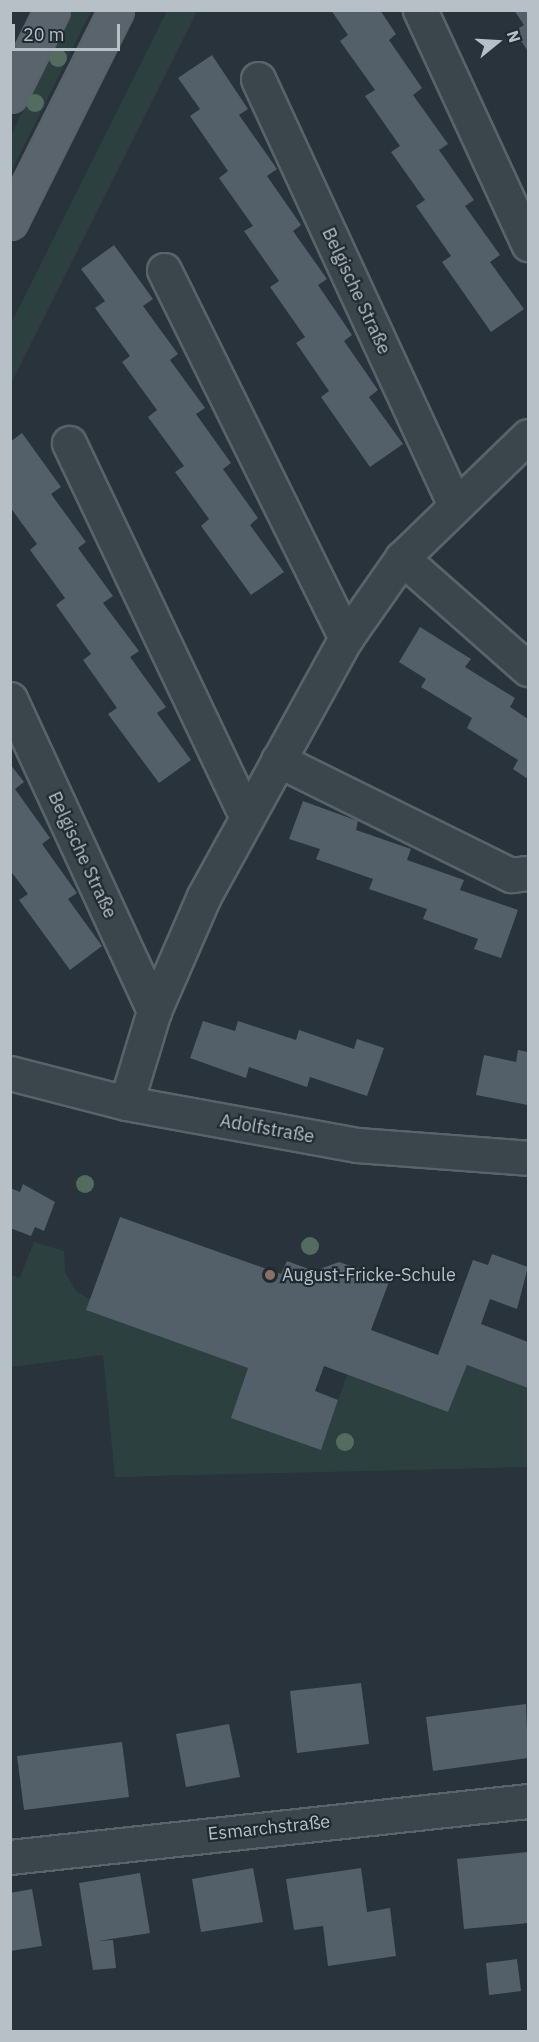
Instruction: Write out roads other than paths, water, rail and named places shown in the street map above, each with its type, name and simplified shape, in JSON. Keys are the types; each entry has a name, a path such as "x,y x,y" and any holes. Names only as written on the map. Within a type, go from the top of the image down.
{"main road":[{"path":"10,95 52,10"},
{"path":"10,222 116,10"}],"street":[{"path":"420,10 528,244"},
{"name":"Belgische Straße","path":"258,79 454,503"},
{"path":"164,270 346,638"},
{"path":"126,1103 154,1011 245,814 346,638 402,558 454,503 528,436"},
{"path":"69,443 245,814"},
{"path":"402,558 528,669"},
{"name":"Belgische Straße","path":"10,699 154,1011"},
{"path":"278,760 511,875 528,873"},
{"name":"Adolfstraße","path":"10,1073 126,1103 357,1145 528,1158"},
{"name":"Esmarchstraße","path":"10,1857 528,1801"}],"place":[{"name":"August-Fricke-Schule","path":"270,1275"}]}
